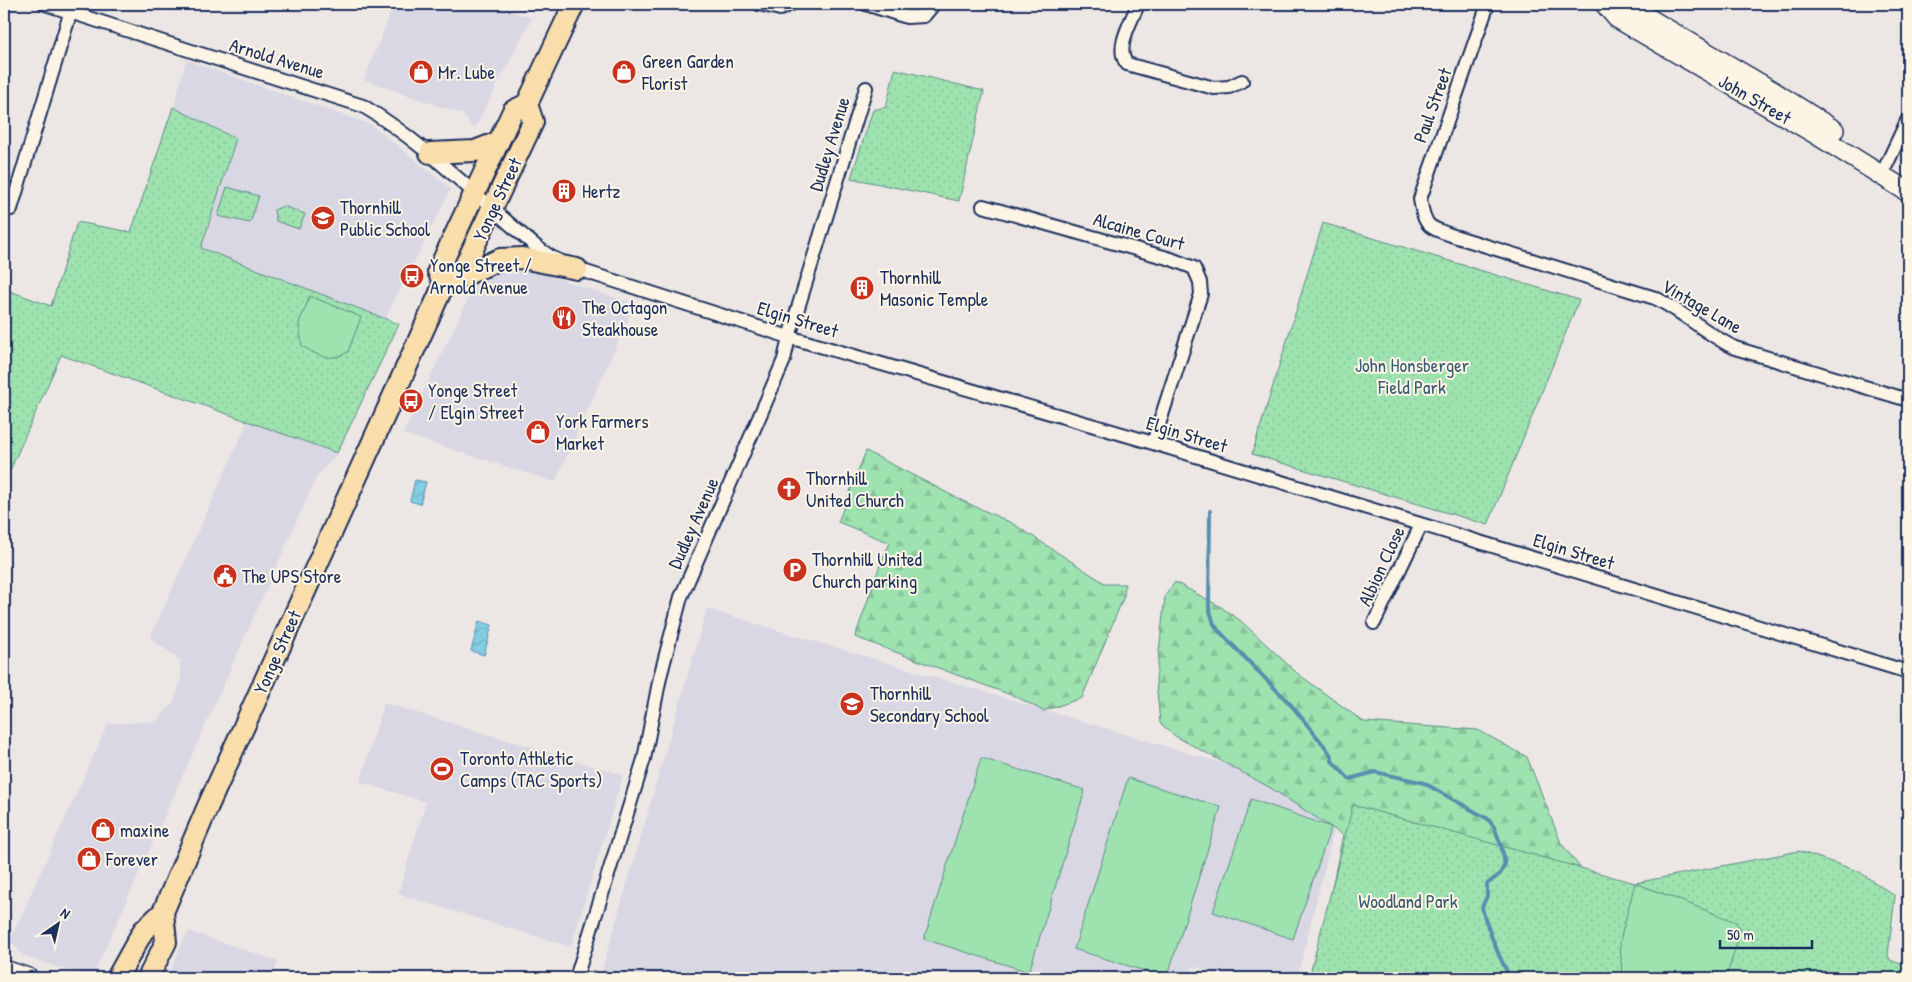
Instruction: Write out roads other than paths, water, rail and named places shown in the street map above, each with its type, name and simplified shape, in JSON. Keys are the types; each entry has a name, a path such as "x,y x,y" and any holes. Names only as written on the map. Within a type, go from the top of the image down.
{"main road":[{"name":"Yonge Street","path":"451,281 438,271 513,112 527,104 574,4"},
{"name":"John Street","path":"1605,4 1617,18 1885,169 1908,179"},
{"name":"John Street","path":"1624,4 1774,92 1885,169 1908,192"},
{"name":"Yonge Street","path":"117,978 143,931 163,912 278,650 451,281 493,209 532,122 527,104"},
{"path":"430,152 475,151 498,142"},
{"path":"451,281 500,259 522,258 577,269"},
{"name":"Yonge Street","path":"148,978 166,942 163,912"},
{"path":"4,970 28,978"}],"street":[{"name":"Arnold Avenue","path":"45,4 72,8 363,106 404,131 475,192"},
{"path":"759,4 780,9 791,4"},
{"path":"866,4 907,17 924,16 934,4"},
{"path":"1138,4 1121,50 1122,58 1127,64 1214,88 1229,87 1242,81"},
{"name":"Paul Street","path":"1423,219 1420,198 1422,190 1488,4"},
{"path":"11,209 72,8"},
{"name":"Dudley Avenue","path":"576,978 644,759 660,678 681,597 784,360 789,337 866,88"},
{"path":"1885,169 1908,119"},
{"name":"Elgin Street","path":"475,192 538,248 551,257 577,269 789,337 1153,443 1908,672"},
{"name":"Alcaine Court","path":"983,206 1171,259 1194,268 1200,282 1201,294 1153,443"},
{"name":"Vintage Lane","path":"1423,219 1436,230 1655,298 1676,309 1715,338 1735,348 1908,400"},
{"name":"Albion Close","path":"1374,623 1421,525"}],"water":[{"path":"415,480 426,482 420,504 410,501"},
{"path":"479,621 492,625 484,655 471,651"}],"waterway":[{"path":"1210,511 1209,608 1214,624 1292,706 1326,748 1332,757 1332,761 1349,779 1375,772 1424,783 1488,819 1494,827 1501,845 1505,864 1500,874 1487,884 1487,896 1482,907 1490,933 1508,974 1512,978"}],"place":[{"name":"Mr. Lube","path":"421,72"},
{"name":"Green Garden Florist","path":"624,72"},
{"name":"Hertz","path":"564,191"},
{"name":"Thornhill Public School","path":"323,218"},
{"name":"Yonge Street / Arnold Avenue","path":"412,276"},
{"name":"Thornhill Masonic Temple","path":"862,288"},
{"name":"The Octagon Steakhouse","path":"564,318"},
{"name":"Yonge Street / Elgin Street","path":"411,401"},
{"name":"York Farmers Market","path":"538,432"},
{"name":"Thornhill United Church","path":"789,489"},
{"name":"Thornhill United Church parking","path":"795,570"},
{"name":"The UPS Store","path":"225,576"},
{"name":"Thornhill Secondary School","path":"852,704"},
{"name":"Toronto Athletic Camps (TAC Sports)","path":"442,769"},
{"name":"maxine","path":"103,830"},
{"name":"Forever","path":"89,859"}],"park label":[{"name":"John Honsberger Field Park","path":"1412,376"},
{"name":"Woodland Park","path":"1408,901"}]}
